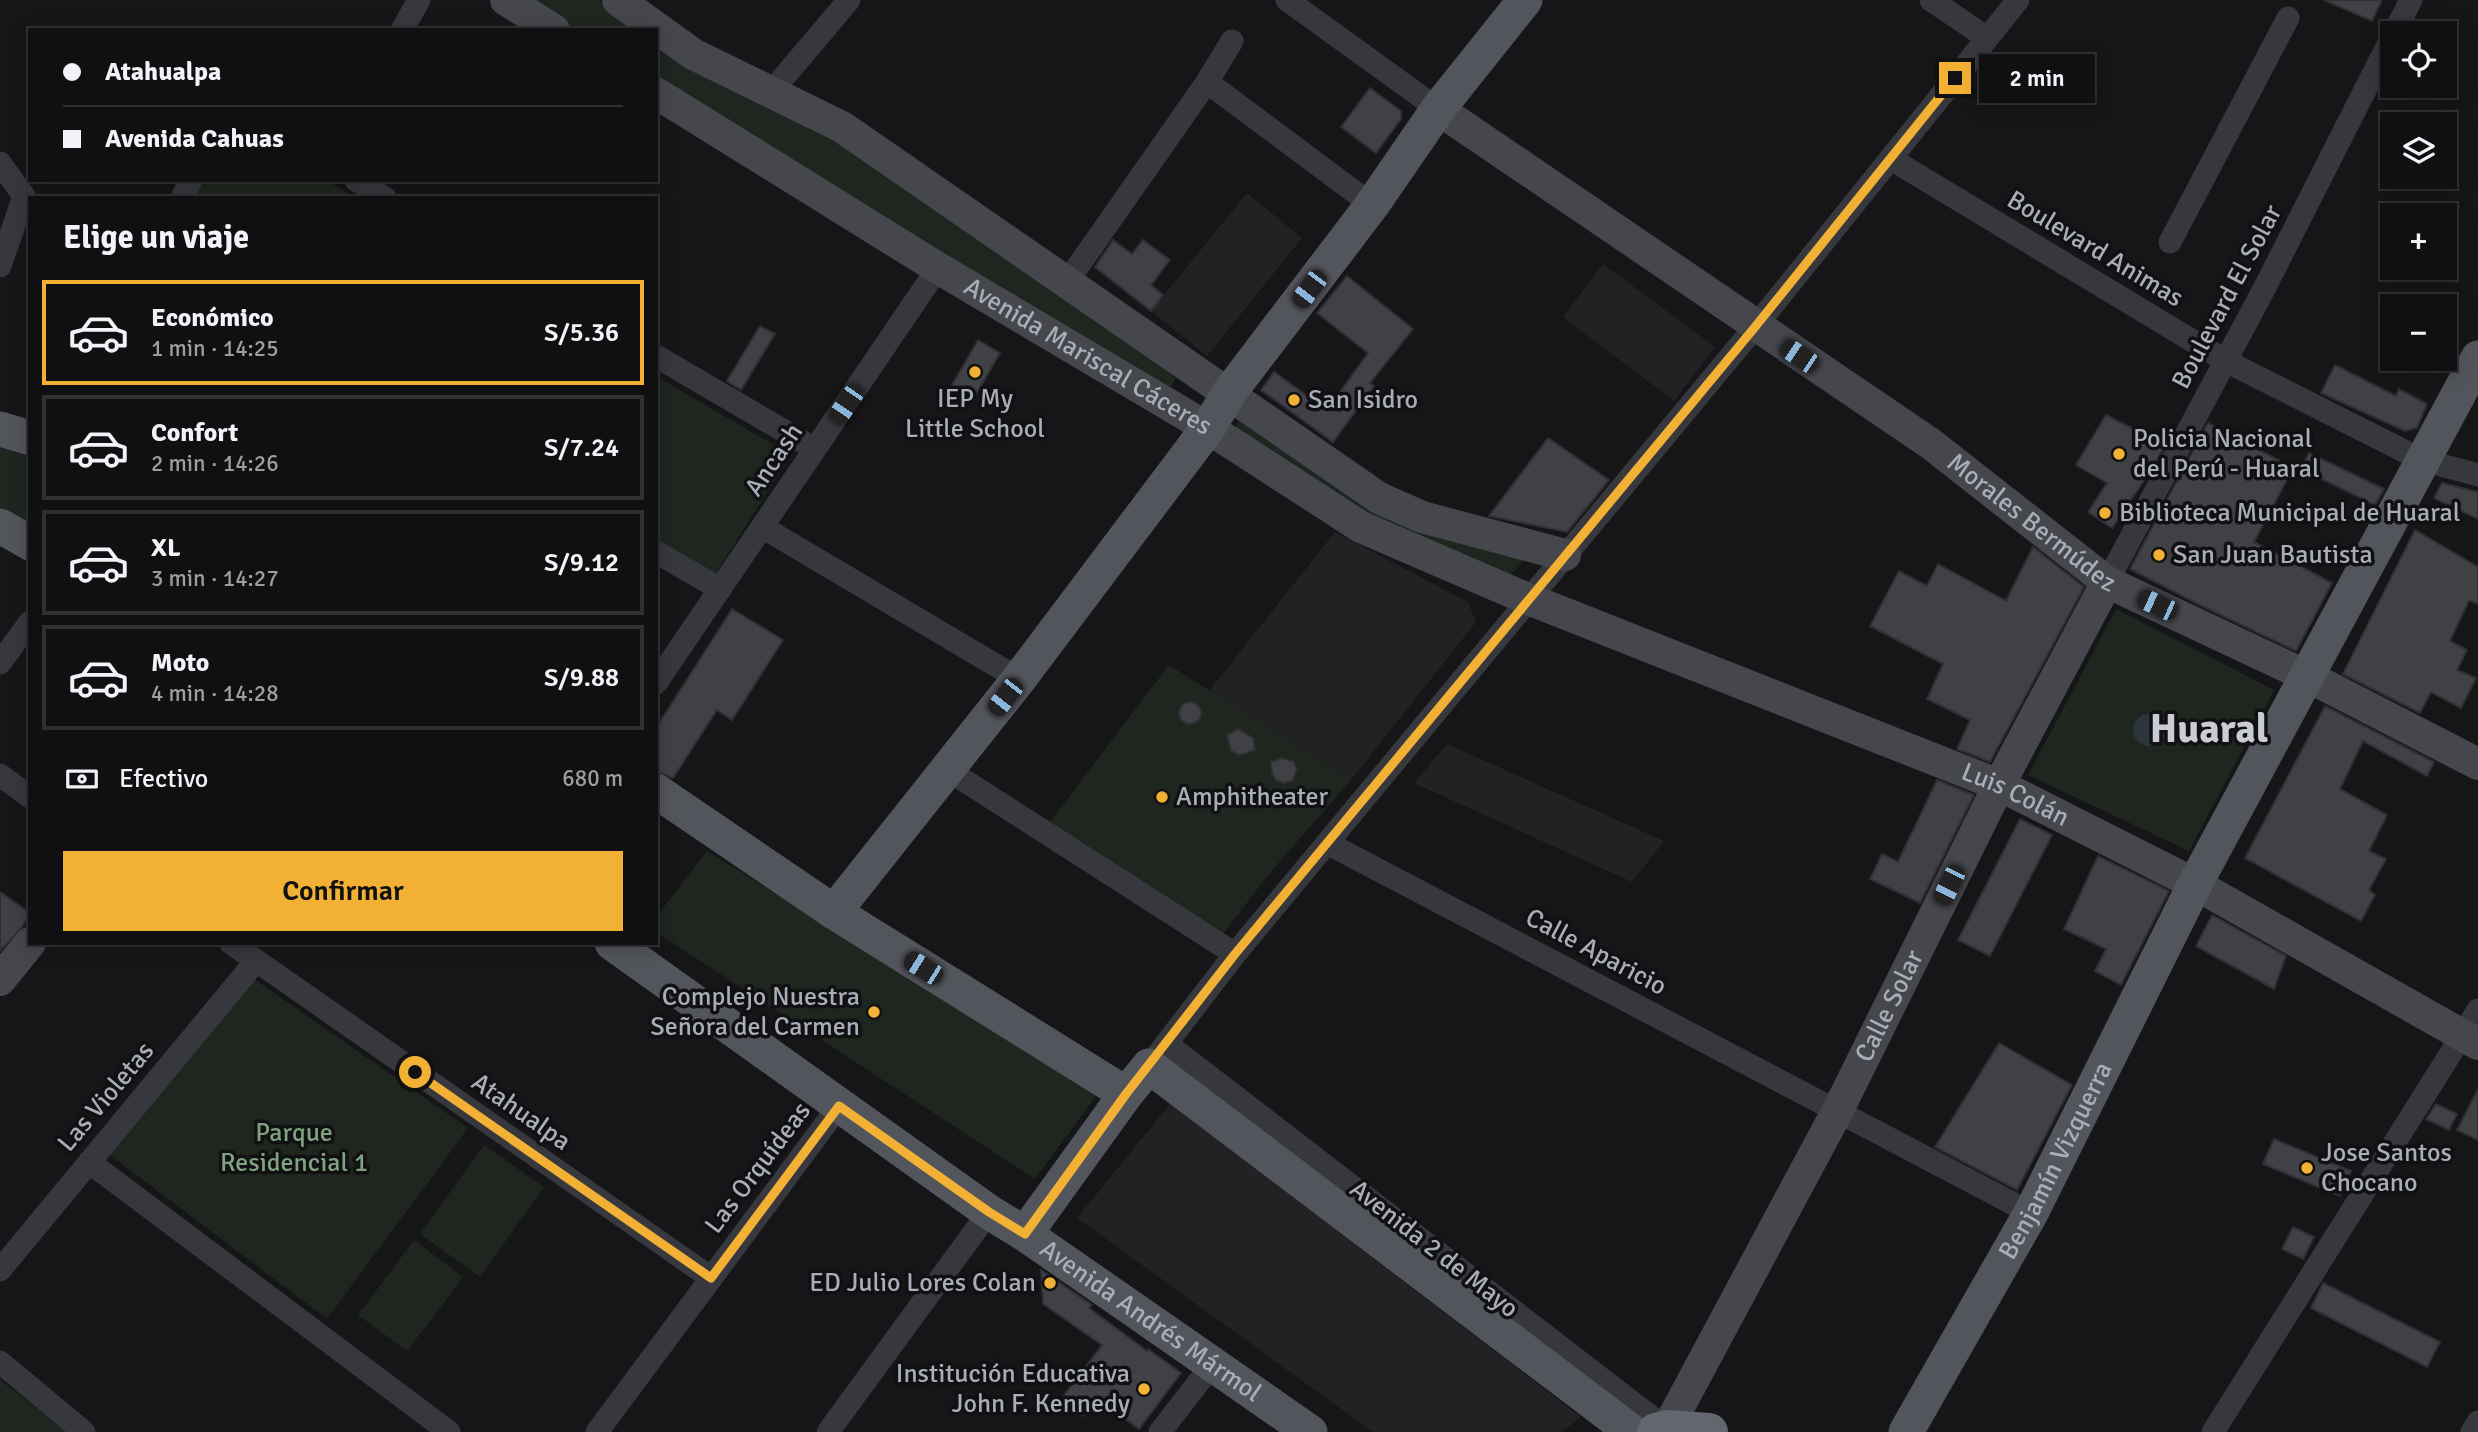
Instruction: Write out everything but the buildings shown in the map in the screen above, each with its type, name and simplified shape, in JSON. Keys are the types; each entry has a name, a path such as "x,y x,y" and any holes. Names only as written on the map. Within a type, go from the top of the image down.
{"highway":[{"path":"1656,1431 1709,1432"}],"main road":[{"path":"834,912 1019,679 1208,428 1229,393 1372,205 1438,109 1525,0"},
{"name":"Benjamín Vizquerra","path":"1906,1432 2031,1213 2195,884 2478,358"},
{"path":"0,429 28,437"},
{"path":"0,526 28,542"},
{"path":"658,792 834,912 1126,1094"},
{"name":"Avenida Andrés Mármol","path":"615,945 989,1212 1025,1234 1310,1432"},
{"path":"1025,1234 1126,1094 1158,1055"},
{"name":"Avenida 2 de Mayo","path":"1158,1055 1656,1431"}],"street":[{"path":"403,28 419,0"},
{"path":"506,0 551,28"},
{"path":"618,0 657,28"},
{"path":"772,91 849,0"},
{"path":"1287,0 1438,109"},
{"path":"1931,0 1987,38"},
{"path":"1158,1055 1235,954 1755,327 2018,0"},
{"name":"Boulevard El Solar","path":"2400,21 2411,0"},
{"path":"2170,242 2288,18"},
{"path":"658,29 693,54 842,127 1379,498 1422,517 1565,555"},
{"path":"1067,282 1207,82 1232,41"},
{"name":"Boulevard El Solar","path":"2107,582 2226,361 2380,60"},
{"path":"1207,82 1372,205"},
{"name":"Avenida Mariscal Cáceres","path":"658,94 938,268 1208,428 1361,527 1528,599"},
{"name":"Morales Bermúdez","path":"1438,109 1755,327 1931,444 2107,582 2307,676 2478,764"},
{"name":"Boulevard Animas","path":"1891,159 2226,361 2422,460 2478,475"},
{"path":"0,163 30,196"},
{"path":"359,182 383,196"},
{"path":"0,266 28,204"},
{"name":"Ancash","path":"658,680 938,268"},
{"path":"658,357 815,449"},
{"path":"762,527 1019,679"},
{"path":"658,553 720,589"},
{"name":"Calle Solar","path":"1656,1431 1838,1110 1999,785 2107,582"},
{"name":"Luis Colán","path":"1528,599 1999,785 2473,1030"},
{"path":"0,663 28,625"},
{"path":"948,770 1235,954"},
{"path":"0,775 28,796"},
{"name":"Calle Aparicio","path":"1327,843 2031,1213"},
{"path":"0,980 28,945"},
{"name":"Atahualpa","path":"234,945 711,1278"},
{"name":"Las Violetas","path":"0,1269 256,961"},
{"path":"2213,1432 2473,1030"},
{"name":"Las Orquídeas","path":"597,1432 839,1106"},
{"path":"89,1162 449,1432"},
{"path":"828,1432 989,1212"},
{"path":"0,1362 83,1432"},
{"path":"1160,1432 1212,1365"},
{"path":"2472,1432 2478,1422"}],"shaded area":[{"path":"1247,193 1302,238 1207,356 1151,311"},
{"path":"1603,264 1715,347 1674,401 1563,317"},
{"path":"1335,532 1468,602 1476,622 1351,780 1209,691"},
{"path":"2149,714 2160,719 2165,730 2160,741 2149,746 2138,741 2133,730 2138,719"},
{"path":"1447,744 1664,841 1632,882 1414,783"},
{"path":"1170,1104 1581,1417 1562,1432 1373,1432 1077,1218"}],"green space":[{"path":"517,0 598,0 638,28 563,28"},
{"path":"658,41 823,131 1170,370 1175,380 1166,388 658,85"},
{"path":"203,182 329,182 353,196 196,196"},
{"path":"658,377 791,455 714,576 658,540"},
{"path":"1243,417 1328,474 1392,522 1456,541 1532,553 1507,578 1380,527 1241,433 1236,427"},
{"path":"0,448 28,456 28,530 0,513"},
{"path":"2116,609 2274,690 2189,851 2028,775"},
{"path":"1169,665 1351,780 1269,874 1217,942 1043,831"},
{"name":"Complejo Nuestra Señora del Carmen","path":"707,851 1098,1093 1035,1179 658,933 658,914"},
{"name":"Parque Residencial 1","path":"254,979 468,1128 327,1319 110,1155"},
{"path":"484,1145 544,1187 480,1277 420,1234"},
{"path":"414,1240 463,1277 407,1351 358,1315"},
{"path":"0,1380 68,1432 0,1432"}],"place":[{"name":"IEP My Little School","path":"975,372"},
{"name":"San Isidro","path":"1294,400"},
{"name":"Policia Nacional del Perú - Huaral","path":"2119,454"},
{"name":"Biblioteca Municipal de Huaral","path":"2105,513"},
{"name":"San Juan Bautista","path":"2159,555"},
{"name":"Amphitheater","path":"1162,797"},
{"name":"Complejo Nuestra Señora del Carmen","path":"874,1012"},
{"name":"Jose Santos Chocano","path":"2307,1168"},
{"name":"ED Julio Lores Colan","path":"1050,1283"},
{"name":"Institución Educativa John F. Kennedy","path":"1144,1389"}],"district":[{"name":"Huaral","path":"2209,729"}],"route":[{"path":"415,1072 711,1278 839,1106 989,1212 1025,1234 1126,1094 1235,954 1755,327 1955,78"}]}
